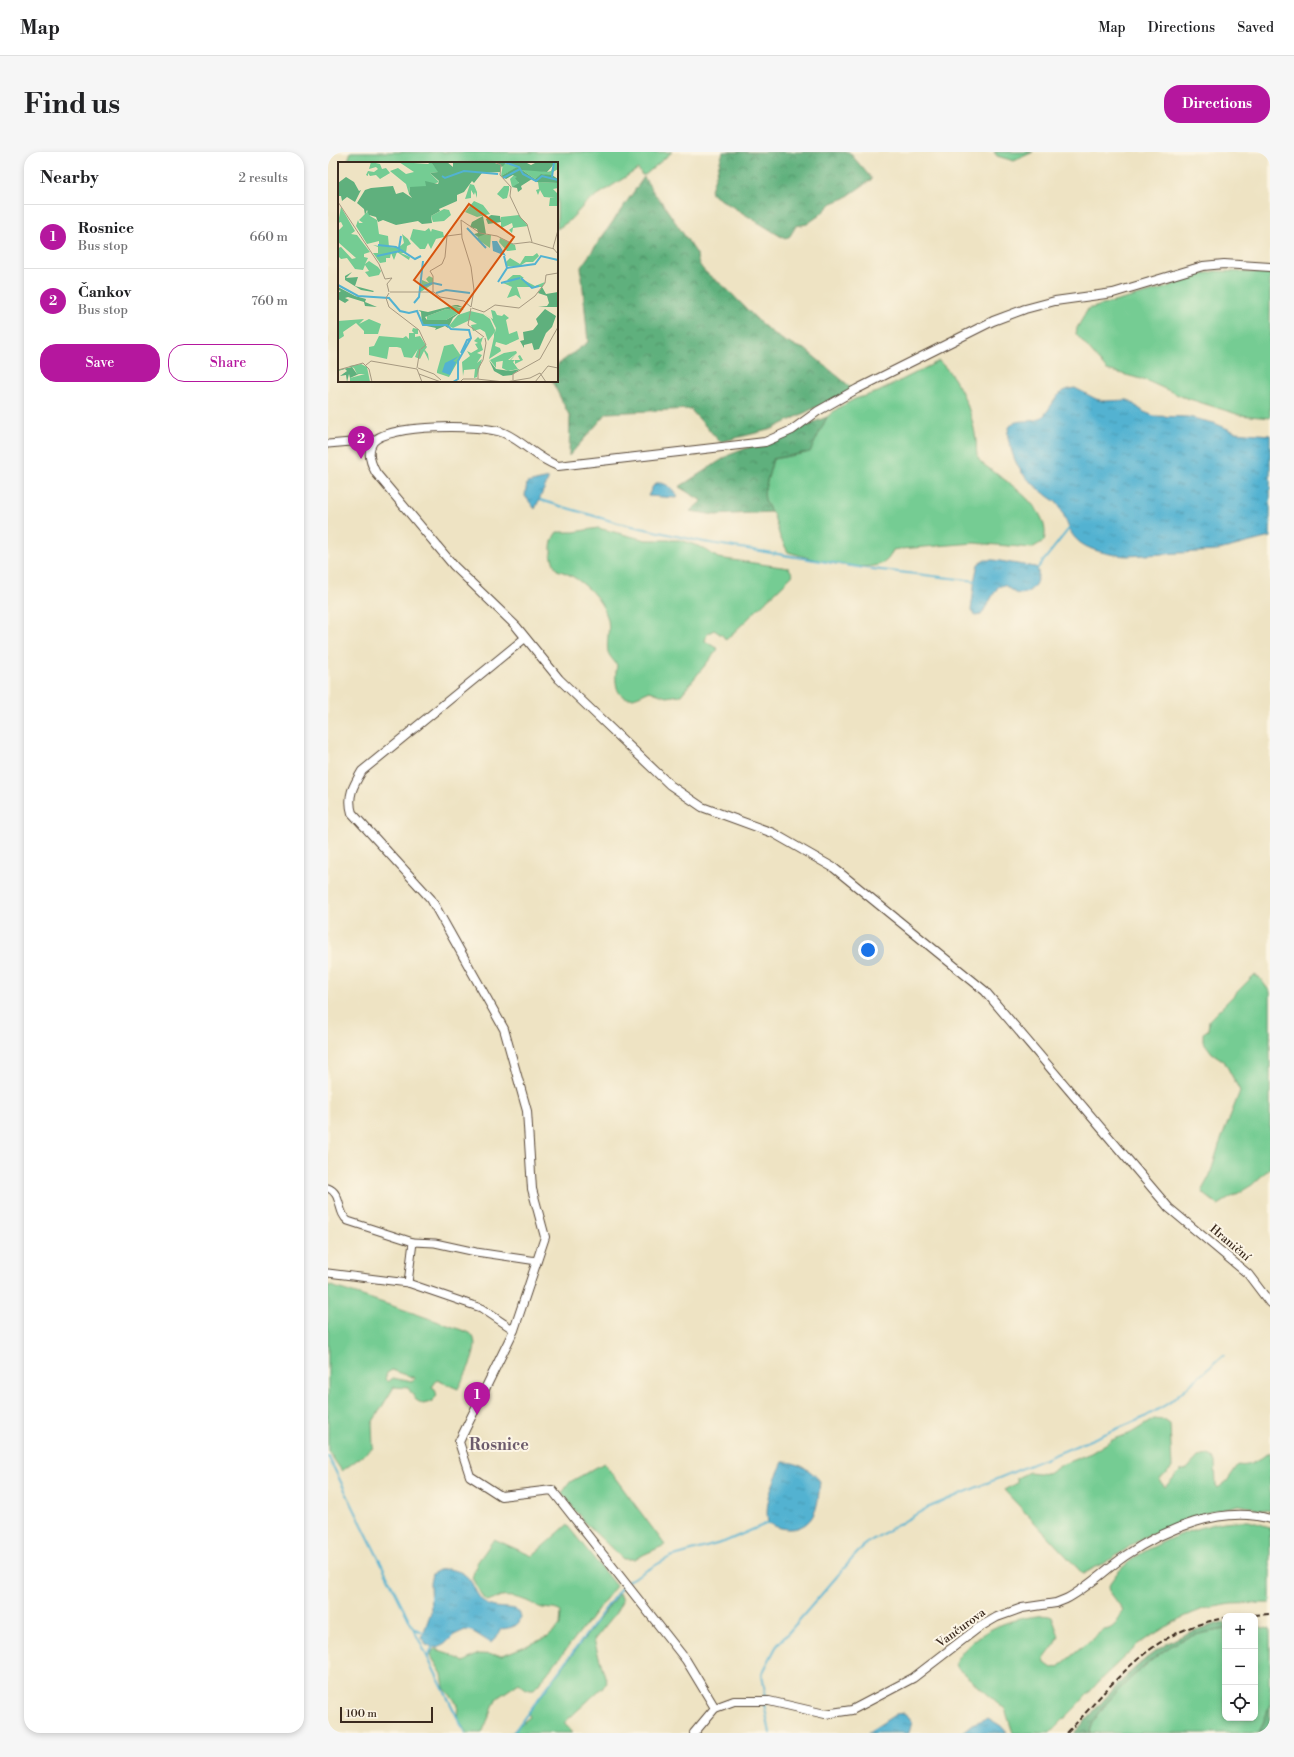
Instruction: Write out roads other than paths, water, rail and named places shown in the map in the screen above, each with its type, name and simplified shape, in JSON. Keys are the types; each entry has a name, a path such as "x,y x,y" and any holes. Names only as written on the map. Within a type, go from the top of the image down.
{"street":[{"path":"328,444 374,440 384,434 398,430 433,428 492,429 504,433 535,455 558,466 765,442 792,430 818,411 856,389 993,321 1025,309 1055,302 1113,293 1202,266 1224,264 1270,267"},
{"name":"Hraniční","path":"374,440 369,453 371,464 376,473 454,566 516,626 571,692 670,785 702,807 773,833 834,868 985,991 1169,1208 1248,1274 1270,1303"},
{"path":"525,638 362,771 350,792 349,802 352,813 431,899 504,1029 527,1111 532,1189 545,1238 514,1330 459,1442 470,1476 501,1496 552,1490 686,1660 715,1708 694,1733"},
{"path":"328,1188 332,1190 338,1199 341,1215 348,1221 413,1242 435,1243 476,1252 537,1261"},
{"path":"408,1283 413,1242"},
{"path":"328,1272 408,1283 481,1308 514,1330"},
{"name":"Vančurova","path":"715,1708 730,1702 748,1700 779,1703 819,1714 832,1714 852,1710 912,1678 987,1622 1015,1610 1056,1603 1066,1599 1124,1557 1161,1535 1227,1514 1245,1514 1270,1519"}],"water":[{"path":"1075,388 1096,399 1104,401 1128,400 1144,412 1154,416 1188,417 1214,423 1235,432 1270,435 1270,537 1215,551 1127,556 1099,552 1080,542 1072,534 1057,503 1032,483 1020,470 1009,444 1008,436 1009,428 1012,424 1019,421 1033,420 1042,417 1059,395 1068,389"},
{"path":"549,478 535,509 525,496 527,483"},
{"path":"656,483 669,486 678,497 648,496"},
{"path":"985,560 994,560 1035,567 1037,568 1038,578 1034,587 1025,593 1015,593 1004,585 998,587 981,615 975,616 971,611 975,577 978,564"},
{"path":"783,1462 794,1463 803,1467 820,1481 818,1502 814,1514 810,1520 798,1528 783,1528 768,1523 767,1507 773,1484"},
{"path":"446,1569 456,1571 468,1578 481,1599 490,1606 515,1609 521,1616 519,1623 511,1627 501,1629 491,1643 472,1631 465,1630 454,1635 445,1644 437,1648 426,1645 422,1637 431,1612 430,1583 432,1574 439,1570"},
{"path":"904,1713 912,1722 909,1733 867,1733 896,1714"},
{"path":"988,1718 1001,1726 1007,1733 961,1733 972,1724"}],"waterway":[{"path":"540,500 618,523 704,542 864,568 976,581"},
{"path":"1037,569 1071,526"},
{"path":"766,1697 762,1674 776,1647 865,1544 927,1508 1143,1418 1169,1403 1224,1355"},
{"path":"328,1456 465,1733"},
{"path":"628,1581 670,1557 724,1542 768,1523"},
{"path":"513,1733 623,1585"},
{"path":"415,1629 425,1633"},
{"path":"428,1658 433,1646"},
{"path":"764,1704 770,1733"}],"railway":[{"path":"1258,1615 1270,1614"},
{"path":"1067,1733 1118,1677 1155,1646 1175,1634 1198,1625 1222,1619"}],"place":[{"name":"Čankov","path":"361,459"},
{"name":"Rosnice","path":"477,1415"}],"district":[{"name":"Rosnice","path":"499,1445"}]}
